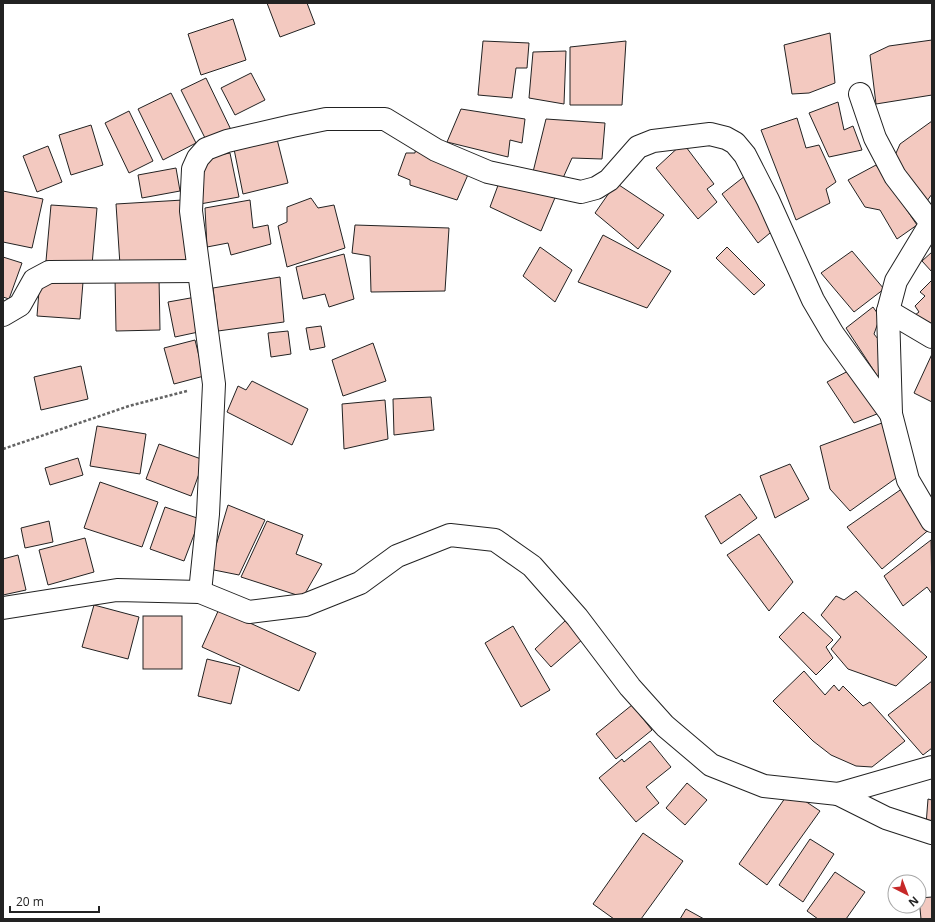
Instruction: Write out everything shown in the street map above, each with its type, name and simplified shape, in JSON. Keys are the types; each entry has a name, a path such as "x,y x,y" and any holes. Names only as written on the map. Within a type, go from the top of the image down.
{"street":[{"path":"860,94 875,138 895,176 932,223 896,281 888,310 891,414 908,480 932,521"},
{"path":"200,592 208,514 214,384 191,212 193,169 198,158 206,149 227,141 326,119 385,119 436,150 488,172 581,192 596,188 609,180 638,147 653,141 710,134 726,138 735,143 745,155 768,200 813,300 833,334 891,414"},
{"path":"3,316 20,305 34,280 49,272 198,271"},
{"path":"888,310 932,336"},
{"path":"3,608 117,590 200,592 249,612 305,605 360,583 397,556 450,535 495,540 532,566 577,618 635,692 665,726 711,765 764,786 838,794 886,818 932,833"},
{"path":"838,794 932,767"}],"path":[{"path":"3,449 129,406 214,384"}],"building":[{"path":"267,3 307,3 315,24 280,37"},
{"path":"233,19 246,60 201,75 188,34"},
{"path":"830,33 835,83 809,93 792,94 784,45"},
{"path":"932,40 932,95 876,104 870,55 889,46"},
{"path":"483,41 529,43 527,68 516,68 512,98 478,95"},
{"path":"626,41 622,105 570,105 570,47"},
{"path":"566,51 564,104 529,98 533,52"},
{"path":"251,73 265,100 235,115 221,88"},
{"path":"206,78 233,134 209,146 181,90"},
{"path":"171,93 196,143 163,160 138,109"},
{"path":"838,102 844,130 853,126 862,150 829,157 809,113"},
{"path":"461,109 525,119 522,143 510,140 508,157 447,142"},
{"path":"129,111 153,161 129,173 105,123"},
{"path":"797,118 806,148 819,145 836,182 826,189 830,203 796,220 761,130"},
{"path":"546,119 605,123 602,159 572,158 563,178 533,172"},
{"path":"932,121 932,194 924,205 893,160 900,144"},
{"path":"91,125 103,165 71,175 59,135"},
{"path":"277,139 288,183 243,194 234,149"},
{"path":"683,143 714,184 707,189 717,202 698,219 656,168"},
{"path":"48,146 62,182 37,192 23,156"},
{"path":"416,146 470,170 457,200 410,185 410,180 398,175 406,153 415,153"},
{"path":"230,153 239,197 200,204 199,174 211,159 219,155"},
{"path":"876,165 917,225 897,239 880,210 865,207 848,180"},
{"path":"176,168 180,191 142,198 138,175"},
{"path":"750,172 776,228 758,243 722,194"},
{"path":"500,180 557,193 541,231 490,207"},
{"path":"616,183 664,215 638,249 595,213"},
{"path":"3,191 43,199 32,248 3,242"},
{"path":"311,198 318,208 334,205 345,248 287,267 278,226 287,222 287,207"},
{"path":"183,200 187,260 120,265 116,204"},
{"path":"250,200 253,228 268,225 271,244 231,255 228,243 207,247 205,208"},
{"path":"51,205 97,208 92,265 46,261"},
{"path":"355,225 449,228 445,291 371,292 370,256 352,253"},
{"path":"603,235 671,271 647,308 578,282"},
{"path":"540,247 572,270 555,302 523,276"},
{"path":"727,247 765,285 754,295 716,258"},
{"path":"852,251 884,289 854,312 821,273"},
{"path":"932,252 932,272 922,261"},
{"path":"344,254 354,299 329,307 325,294 303,299 296,267"},
{"path":"3,257 22,263 9,299 3,297"},
{"path":"159,277 160,330 116,331 115,278"},
{"path":"280,277 284,322 218,331 213,288"},
{"path":"40,278 83,282 80,319 37,316"},
{"path":"932,280 932,331 911,318 919,312 915,306 925,296 920,292"},
{"path":"196,297 203,331 175,337 168,302"},
{"path":"873,307 880,317 874,334 882,344 880,380 846,328"},
{"path":"321,326 325,347 310,350 306,328"},
{"path":"288,331 291,354 271,357 268,333"},
{"path":"195,340 204,376 174,384 164,348"},
{"path":"373,343 386,381 343,396 332,360"},
{"path":"932,354 932,402 914,393"},
{"path":"81,366 88,399 41,410 34,377"},
{"path":"854,368 882,412 854,423 827,382"},
{"path":"252,381 308,409 292,445 227,412 238,386 246,390"},
{"path":"431,397 434,430 394,435 393,399"},
{"path":"385,400 388,439 344,449 342,404"},
{"path":"882,423 899,476 850,511 830,489 820,446"},
{"path":"97,426 146,434 140,474 90,466"},
{"path":"159,444 204,460 191,496 146,479"},
{"path":"78,458 83,475 50,485 45,468"},
{"path":"790,464 809,499 775,518 760,476"},
{"path":"100,482 158,502 142,547 84,528"},
{"path":"903,488 931,528 882,569 847,527"},
{"path":"740,494 757,518 721,544 705,516"},
{"path":"228,505 265,520 239,575 209,569"},
{"path":"165,507 200,519 184,561 150,549"},
{"path":"49,521 53,542 25,548 21,528"},
{"path":"267,521 303,535 296,554 322,564 303,597 241,577"},
{"path":"759,534 793,582 769,611 727,555"},
{"path":"85,538 94,572 48,585 39,550"},
{"path":"931,540 932,594 927,587 903,606 884,576"},
{"path":"18,555 26,590 3,595 3,559"},
{"path":"856,591 927,657 896,686 848,669 831,649 841,637 821,615 836,596 844,600"},
{"path":"94,605 139,617 128,659 82,647"},
{"path":"219,609 316,653 299,691 202,647"},
{"path":"803,612 833,640 826,647 833,658 816,675 779,637"},
{"path":"143,616 182,616 182,669 143,669"},
{"path":"566,620 583,639 551,667 535,649"},
{"path":"513,626 550,690 521,707 485,643"},
{"path":"207,659 240,667 231,704 198,696"},
{"path":"804,671 825,695 834,685 839,691 843,686 863,706 870,702 905,741 872,767 856,766 831,755 813,741 773,701"},
{"path":"932,681 932,748 923,755 888,715"},
{"path":"632,705 652,730 616,759 596,734"},
{"path":"650,741 671,767 646,787 659,803 636,822 599,778 622,759 624,762"},
{"path":"687,783 707,800 685,825 666,808"},
{"path":"790,791 820,811 767,885 739,864"},
{"path":"928,799 932,800 932,826 926,825"},
{"path":"643,833 683,861 641,919 614,919 593,904"},
{"path":"810,839 834,854 803,902 779,885"},
{"path":"835,872 865,892 846,919 818,919 807,911"},
{"path":"927,897 932,897 932,919 921,919 921,914 927,914"},
{"path":"686,909 704,919 680,919"}]}
